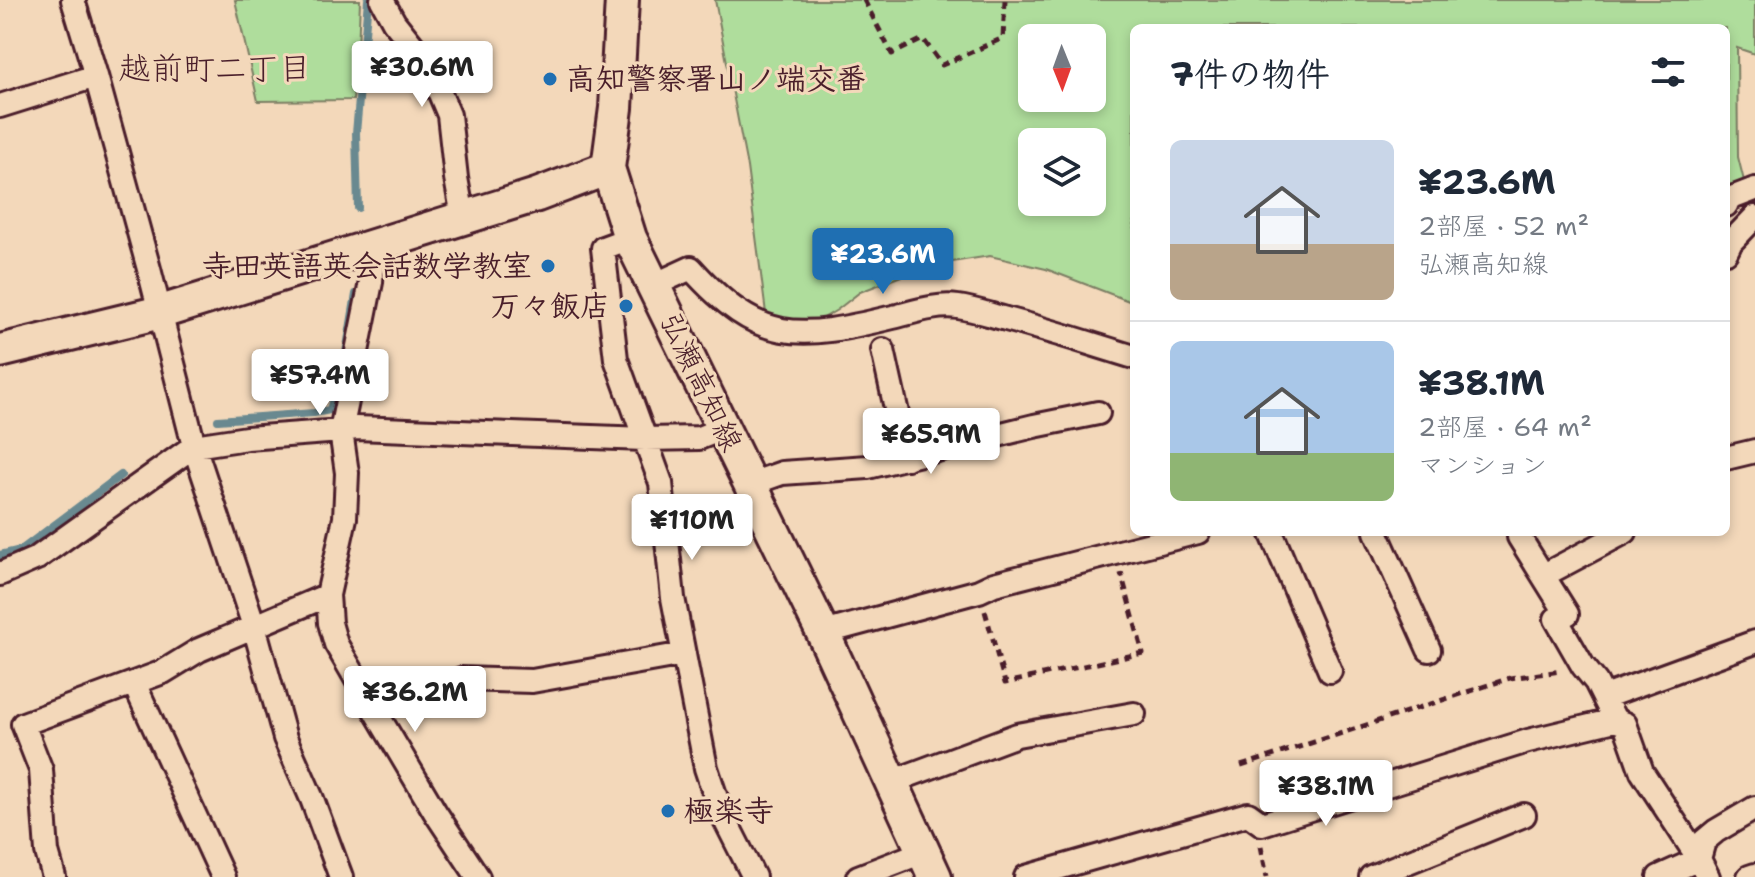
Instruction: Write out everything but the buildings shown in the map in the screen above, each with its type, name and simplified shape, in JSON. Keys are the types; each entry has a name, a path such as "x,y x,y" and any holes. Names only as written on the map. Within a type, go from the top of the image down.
{"main road":[{"name":"弘瀬高知線","path":"622,0 616,108 608,168 630,238 823,633 929,864"},
{"path":"0,351 161,312 537,195 608,168"}],"street":[{"path":"73,0 161,312 194,446 254,626 285,738 341,877"},
{"path":"382,0 394,22 428,65 449,115 463,217"},
{"path":"0,106 96,76"},
{"path":"1730,199 1755,189"},
{"path":"1730,244 1755,217"},
{"path":"630,238 603,248 616,359 661,483 673,598 706,768 720,810 754,877"},
{"path":"373,246 371,282 341,431 347,473 345,518 328,595 330,623 336,644 435,812 478,877"},
{"path":"654,285 691,268 723,301 739,312 761,325 791,332 812,333 935,307 958,307 1130,356"},
{"path":"883,350 907,458"},
{"path":"751,484 782,473 868,467 1098,413"},
{"path":"0,574 37,558 194,446 356,428 645,439 699,438 724,428"},
{"path":"1730,457 1755,451"},
{"path":"823,633 979,591 994,584 1182,536"},
{"path":"1273,536 1330,671"},
{"path":"1378,536 1429,650"},
{"path":"1544,575 1617,536"},
{"path":"1519,537 1567,614 1556,619 1596,682 1615,720"},
{"path":"54,877 47,852 41,770 23,724 163,672 199,650 328,595"},
{"path":"1604,697 1755,642"},
{"path":"461,679 532,681 684,654"},
{"path":"134,683 223,877"},
{"path":"891,782 1017,735 1134,714"},
{"path":"1026,877 1248,814 1262,824 1528,741 1615,720 1625,724 1642,772 1704,868"},
{"path":"1704,868 1704,841 1755,808"},
{"path":"1371,877 1524,815"},
{"path":"858,877 929,864"},
{"path":"1659,877 1704,868"},
{"path":"1749,877 1755,875"}],"path":[{"path":"864,0 892,54 923,39 942,65 1003,38 1005,0"},
{"path":"979,591 1005,683 1143,653 1116,553"},
{"path":"1241,766 1510,678 1583,666"}],"green space":[{"path":"235,0 360,0 353,100 258,101"},
{"path":"715,0 1755,0 1755,54 1737,48 1738,157 1744,181 1730,185 1730,24 1130,24 1130,301 1046,269 990,256 927,266 860,292 808,327 767,321 747,167"}],"waterway":[{"path":"358,208 356,133 368,0"},
{"path":"218,420 330,410 346,353 356,294"},
{"path":"0,555 21,550 121,475"}],"place":[{"name":"高知警察署山ノ端交番","path":"550,79"},
{"name":"寺田英語英会話数学教室","path":"548,266"},
{"name":"万々飯店","path":"626,306"},
{"name":"極楽寺","path":"668,811"}],"district":[{"name":"越前町二丁目","path":"215,68"}]}
